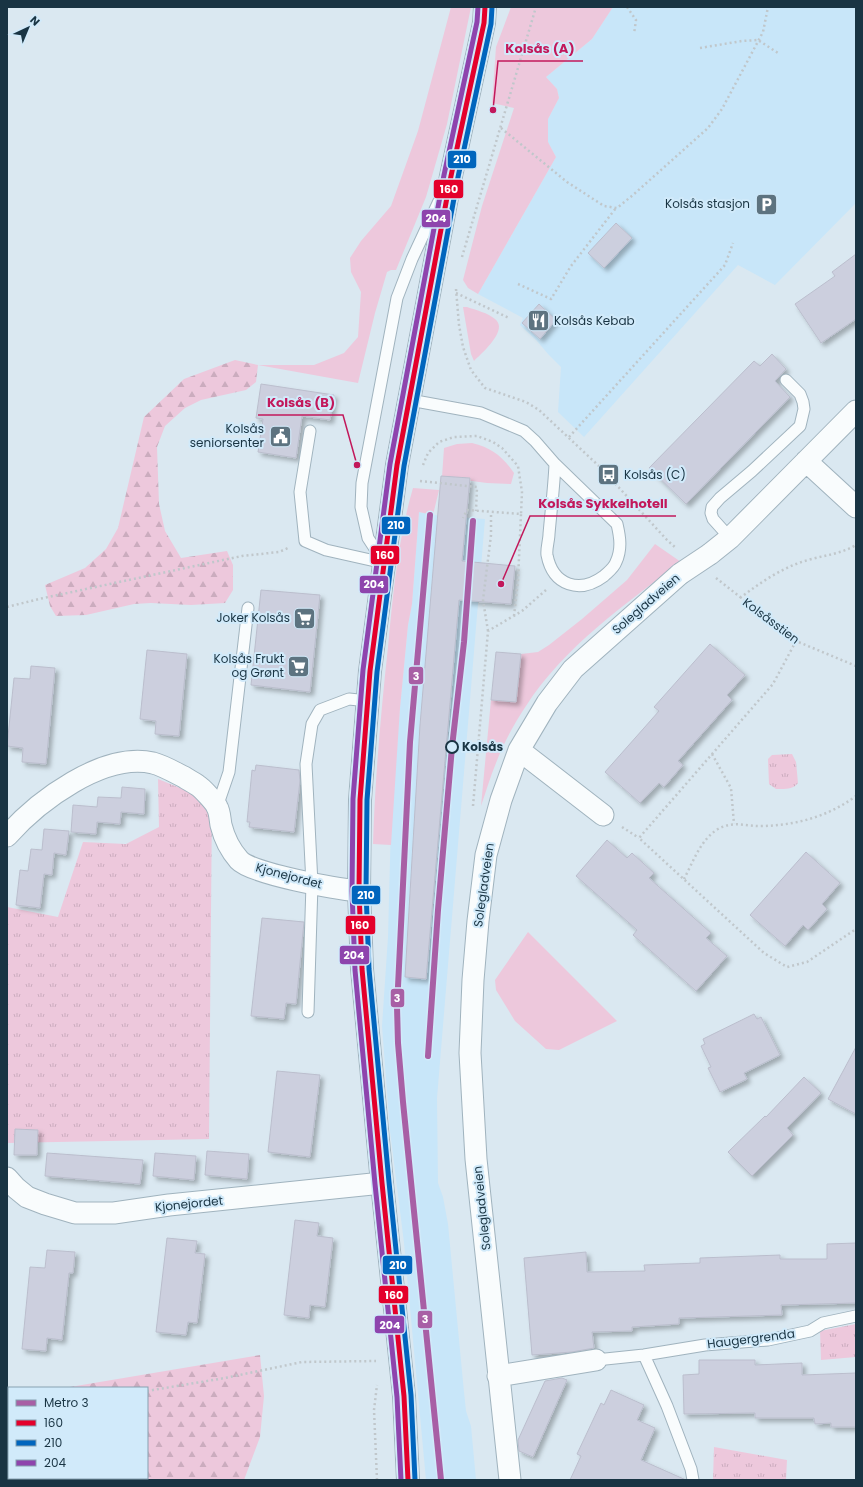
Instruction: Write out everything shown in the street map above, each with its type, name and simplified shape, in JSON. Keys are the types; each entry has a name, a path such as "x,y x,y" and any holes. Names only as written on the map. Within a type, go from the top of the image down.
{"main road":[{"path":"408,1480 404,1396 362,969 359,891 360,800 377,614 397,465 451,176 486,12"}],"street":[{"name":"Solegladveien","path":"510,1480 476,1159 470,1053 473,980 486,855 501,800 519,750 547,702 573,669 680,574 710,554 730,538 856,411"},
{"path":"806,461 856,507"},
{"path":"519,750 603,815"},
{"name":"Kjonejordet","path":"7,836 36,807 61,788 101,769 121,763 153,763 171,770 198,785 217,807 226,839 240,861 257,869 312,884 340,890 359,891"},
{"name":"Kjonejordet","path":"7,1178 27,1197 75,1214 114,1213 169,1205 382,1183"},
{"name":"Haugergrenda","path":"498,1376 596,1360"}],"lane":[{"path":"384,563 368,538 361,507 362,482 397,298 412,259 451,176"},
{"path":"730,538 713,519 710,513 712,507 720,498 752,471 800,426 804,409 803,402 800,394 786,380"},
{"path":"410,400 481,413 524,431 555,464 617,524 620,537 620,551 616,564 610,571 597,581 584,586 565,584 553,571 547,554 555,464"},
{"path":"310,431 300,492 305,541 326,550 384,563"},
{"path":"217,807 229,772 248,608"},
{"path":"308,1012 312,884 306,764 312,724 320,710 348,699 368,701"},
{"name":"Haugergrenda","path":"596,1360 644,1355 705,1345 768,1340 810,1331 823,1323 856,1316"},
{"path":"644,1355 667,1406 688,1462 692,1480"}],"path":[{"path":"460,264 536,7"},
{"path":"627,7 636,20 634,34"},
{"path":"518,284 551,298 571,266 616,208 633,195 708,128 722,109 763,32 768,7"},
{"path":"700,48 758,40 778,53"},
{"path":"501,128 567,182 604,206 616,208"},
{"path":"569,437 725,265 733,243"},
{"path":"457,285 456,293 462,340 471,370 485,388 526,402 539,410 601,468 666,540 680,551"},
{"path":"456,293 509,318"},
{"path":"421,468 428,453 439,442 454,437 477,436 493,442 502,448 518,466 522,492 518,580 514,616"},
{"path":"421,475 420,482 477,487 476,511"},
{"path":"463,518 467,510 521,514"},
{"path":"488,631 483,600 491,535 491,512"},
{"path":"7,606 242,556 279,552 305,541"},
{"path":"740,598 757,585 788,567 808,560 845,551 856,545"},
{"name":"Kolsåsstien","path":"714,577 796,641 856,666"},
{"path":"796,641 773,684 639,838 764,953 787,967 807,962 856,929"},
{"path":"712,754 731,788 734,824"},
{"path":"684,879 708,837 718,829 730,824 763,826 802,821 824,815 856,796"},
{"path":"148,1391 225,1378 302,1362 379,1361"},
{"path":"377,1383 374,1410 377,1480"}],"shaded area":[{"path":"613,7 856,7 856,203 775,285 738,265 584,437 558,412 561,367 520,325 523,318 478,294 556,157 548,142 548,119 559,98 557,89 546,77 592,39"},
{"path":"419,512 433,515 485,519 437,1098 438,1183 443,1197 448,1224 466,1411 471,1426 476,1480 426,1480 404,1243 390,1131 382,1026 388,937 391,822 400,708 408,625 412,604"}],"green space":[{"path":"451,7 471,7 447,124 426,197 396,270 387,272 375,313 358,383 258,365 314,365 344,353 358,337 361,292 351,272 350,258 361,241 391,206 418,131"},
{"path":"511,7 613,7 592,39 546,77 557,89 559,98 548,119 548,142 556,157 478,294 468,288 463,280 482,206 514,108 492,103 496,47"},
{"path":"463,307 485,313 495,319 498,324 499,329 497,335 488,347 474,361 471,354"},
{"path":"235,360 258,365 256,382 246,390 201,400 185,408 165,426 157,447 159,504 165,531 181,558 227,551 233,565 233,590 225,603 191,605 151,603 134,604 86,615 56,616 50,606 45,585 85,568 106,549 118,528 144,417 184,379"},
{"path":"472,443 485,447 501,457 514,473 511,484 487,483 442,477 444,448 457,444"},
{"path":"413,488 439,490 433,515 419,512 412,604 408,625 400,708 391,845 373,844 375,795 383,696 394,587 403,527"},
{"path":"655,544 681,562 617,610 577,646 541,685 505,741 481,806 491,700 516,702 521,654 538,652 582,619 627,580"},
{"path":"792,754 796,762 798,783 791,788 776,789 769,784 768,759 772,755"},
{"path":"158,779 212,801 209,1139 7,1143 7,907 58,917 83,842 126,844 159,827"},
{"path":"528,932 617,1021 559,1050 546,1049 515,1021 496,990 495,980"},
{"path":"856,1324 856,1357 821,1360 820,1331"},
{"path":"260,1355 264,1396 260,1437 244,1480 7,1480 8,1436 8,1479 148,1479 148,1387 70,1387"},
{"path":"7,1396 8,1396 8,1436 7,1437"},
{"path":"714,1447 787,1460 786,1480 713,1480"}],"building":[{"path":"616,223 632,238 604,268 588,253"},
{"path":"856,254 856,319 821,343 795,304 835,276 832,272"},
{"name":"Kolsås Kebab","path":"539,304 556,320 540,339 522,323"},
{"path":"772,354 786,369 775,381 790,397 686,504 649,468 754,361 760,366"},
{"name":"Kolsås seniorsenter","path":"261,384 334,395 330,420 302,416 296,458 258,452 263,419 256,418"},
{"path":"441,476 470,478 462,561 515,566 511,604 459,600 426,979 405,977 420,725"},
{"path":"261,590 320,595 310,692 251,685"},
{"path":"710,644 745,675 727,695 732,700 678,761 683,765 664,787 659,783 640,803 605,772 659,711 654,707"},
{"path":"147,650 187,654 179,736 155,734 156,721 140,719"},
{"path":"496,652 521,654 516,702 491,700"},
{"path":"31,666 55,668 46,764 22,762 23,748 7,746 14,678 30,679"},
{"path":"256,765 299,770 300,781 294,832 249,827 250,822 247,822 252,770 255,771"},
{"path":"122,787 145,789 144,814 121,812 120,824 97,822 96,834 71,832 73,805 97,807 98,797 121,798"},
{"path":"44,829 69,831 66,855 54,853 52,875 44,874 40,908 16,905 20,870 28,871 31,849 42,850"},
{"path":"607,840 627,858 632,853 654,873 649,878 711,933 706,938 727,956 696,991 633,935 637,930 576,876"},
{"path":"806,852 840,883 822,904 827,909 808,930 803,925 785,946 750,915"},
{"path":"262,918 304,922 296,1004 286,1003 284,1019 251,1016"},
{"path":"754,1014 757,1019 761,1017 780,1055 744,1073 747,1079 720,1092 708,1068 711,1067 701,1046 705,1044 703,1039"},
{"path":"856,1047 856,1114 828,1099"},
{"path":"277,1071 320,1075 310,1157 268,1152"},
{"path":"804,1077 821,1093 787,1128 793,1135 752,1176 728,1152 765,1116 766,1117"},
{"path":"15,1129 38,1130 37,1155 14,1155"},
{"path":"207,1151 249,1154 247,1179 205,1175"},
{"path":"47,1153 143,1160 140,1184 45,1176"},
{"path":"155,1153 196,1156 194,1180 153,1176"},
{"path":"295,1220 319,1223 317,1236 333,1238 325,1307 310,1305 309,1318 284,1315"},
{"path":"167,1238 197,1241 195,1253 205,1254 197,1323 188,1322 186,1335 156,1332"},
{"path":"856,1243 856,1303 781,1305 782,1315 679,1318 679,1324 632,1327 632,1331 592,1332 594,1348 572,1352 532,1355 524,1258 586,1252 587,1272 645,1271 644,1265 700,1263 700,1258 780,1255 780,1259 827,1259 827,1244"},
{"path":"47,1250 75,1252 73,1273 69,1273 62,1340 47,1338 46,1351 22,1349 30,1267 45,1268"},
{"path":"699,1360 755,1360 755,1365 802,1363 802,1375 856,1373 856,1427 831,1427 831,1423 815,1424 814,1418 755,1418 755,1413 684,1414 683,1375 699,1374"},
{"path":"562,1378 567,1380 533,1457 519,1451 518,1440 545,1381"},
{"path":"611,1390 644,1405 637,1420 655,1428 641,1460 686,1480 570,1480 581,1456 577,1454 601,1403 604,1405"}],"metro line":[{"name":"3","path":"430,515 410,742 397,1007 398,1043 403,1102 441,1480"},
{"name":"3","path":"428,1056 438,910 452,747 464,642 473,521"}],"transit line":[{"name":"204","path":"401,1480 397,1397 355,970 352,891 353,799 363,670 390,464 444,175 477,22 478,7"},
{"name":"160","path":"408,1480 404,1396 362,969 359,891 360,800 370,671 397,465 451,176 484,23 485,7"},
{"name":"210","path":"415,1480 411,1395 369,969 366,891 367,800 377,672 404,466 458,177 491,24 492,7"}],"place":[{"name":"Kolsås (A)","path":"493,110"},
{"name":"Kolsås stasjon","path":"766,204"},
{"name":"Kolsås Kebab","path":"539,321"},
{"name":"Kolsås seniorsenter","path":"280,436"},
{"name":"Kolsås (B)","path":"357,465"},
{"name":"Kolsås (C)","path":"608,475"},
{"name":"Kolsås Sykkelhotell","path":"501,584"},
{"name":"Joker Kolsås","path":"305,618"},
{"name":"Kolsås Frukt og Grønt","path":"299,666"},
{"name":"Kolsås","path":"452,747"}]}
